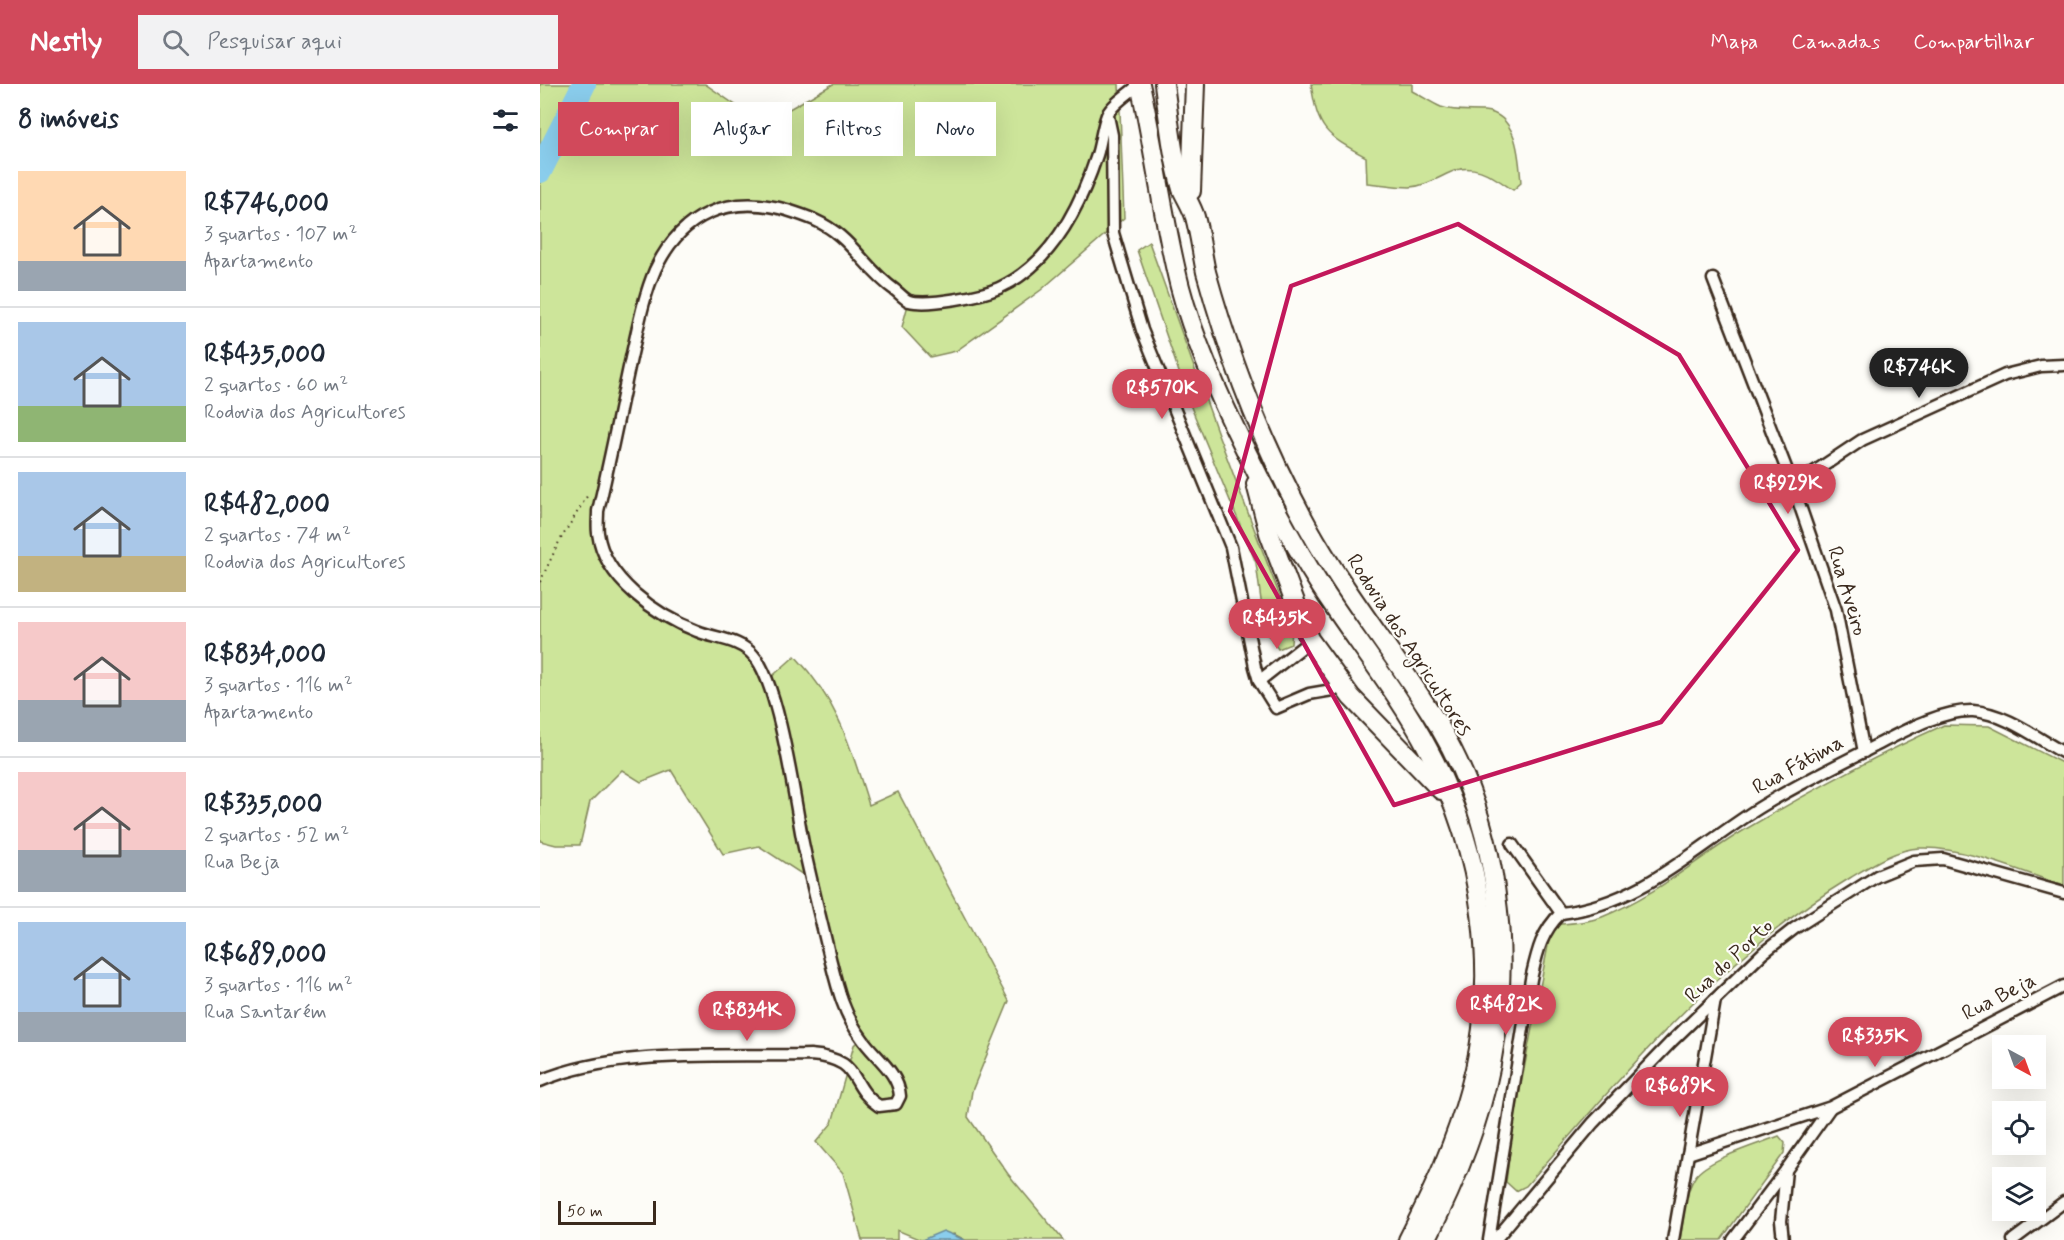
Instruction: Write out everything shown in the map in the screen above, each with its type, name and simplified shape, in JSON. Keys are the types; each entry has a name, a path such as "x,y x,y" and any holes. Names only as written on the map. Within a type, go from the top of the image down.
{"main road":[{"name":"Rodovia dos Agricultores","path":"1140,84 1180,288 1205,359 1247,453 1319,584 1428,748 1456,807 1475,872 1484,958 1481,1031 1470,1089 1443,1166 1408,1240"},
{"name":"Rodovia dos Agricultores","path":"1164,84 1173,149 1183,190 1195,217 1206,271 1220,318 1258,422 1324,555 1440,728 1472,794 1484,827 1497,909 1500,948 1499,1005 1491,1065 1473,1133 1426,1240"},
{"path":"1195,84 1190,181 1195,217"},
{"path":"1247,453 1269,533 1310,641 1344,688 1456,807"}],"street":[{"path":"540,1081 591,1065 638,1059 810,1055 824,1056 843,1063 853,1072 869,1098 879,1106 889,1106 899,1100 900,1092 891,1073 861,1038 840,998 806,858 768,680 753,654 727,639 698,632 673,621 630,590 601,544 598,533 598,511 645,298 656,269 681,231 703,214 725,205 753,204 809,216 841,236 882,282 909,301 979,296 1021,276 1046,253 1070,220 1098,153 1108,113 1140,84"},
{"path":"1108,113 1112,135 1113,232 1142,330 1231,547 1246,629 1259,681 1276,708 1309,694 1344,688"},
{"name":"Rua Aveiro","path":"1713,279 1793,486 1836,610 1864,752"},
{"path":"1793,486 1862,440 2005,375 2041,366 2064,365"},
{"path":"1259,681 1310,641"},
{"name":"Rua Fátima","path":"1561,913 1609,903 1640,890 1761,807 1864,752 1942,716 1974,711 2004,720 2064,753"},
{"path":"1489,1240 1531,979 1548,926 1561,913 1512,844"},
{"name":"Rua do Porto","path":"1495,1240 1586,1130 1763,953 1795,928 1877,876 1914,861 1943,859 2064,892"},
{"name":"Rua Beja","path":"1688,1154 1831,1107 2064,986"},
{"path":"1673,1240 1715,1000"},
{"path":"1732,1240 1831,1107"},
{"path":"1783,1240 1781,1221 1786,1170"},
{"path":"2013,1240 2064,1202"}],"path":[{"path":"540,582 559,542 594,485"}],"highlighted area":[{"path":"1458,224 1679,355 1798,550 1661,722 1394,805 1230,511 1291,286"}],"green space":[{"path":"540,84 705,84 731,102 691,102 691,156 792,156 792,107 833,84 1119,84 1124,218 1041,290 956,351 930,357 902,327 909,301 841,236 809,216 725,205 681,231 656,269 598,511 607,556 647,604 746,649 768,680 795,656 810,673 833,708 849,744 869,805 898,792 1009,1001 972,1091 968,1117 1008,1174 1063,1240 965,1240 954,1234 921,1240 897,1230 897,1240 862,1240 843,1173 816,1142 832,1123 854,1045 861,1038 850,1020 811,880 759,846 723,854 671,770 641,782 622,770 590,802 580,845 556,845 540,841"},
{"path":"1311,84 1412,84 1412,91 1446,109 1484,111 1495,114 1504,120 1515,139 1521,183 1513,190 1483,172 1466,168 1410,187 1367,183 1366,157 1333,137 1326,130 1317,112"},
{"path":"1149,242 1218,434 1292,628 1291,644 1278,649 1265,630 1256,563 1191,407 1137,250"},
{"path":"1944,725 1989,726 2064,764 2064,886 1974,855 1937,848 1901,851 1874,863 1803,909 1716,981 1637,1060 1526,1186 1516,1191 1506,1182 1513,1126 1552,925 1590,921 1622,908 1659,887 1728,840 1795,801 1869,761"},
{"path":"1779,1136 1785,1143 1784,1153 1721,1240 1680,1240 1691,1184 1701,1170 1722,1158"}],"water":[{"path":"943,1231 965,1240 922,1240"}],"waterway":[{"path":"540,171 584,84"}]}
